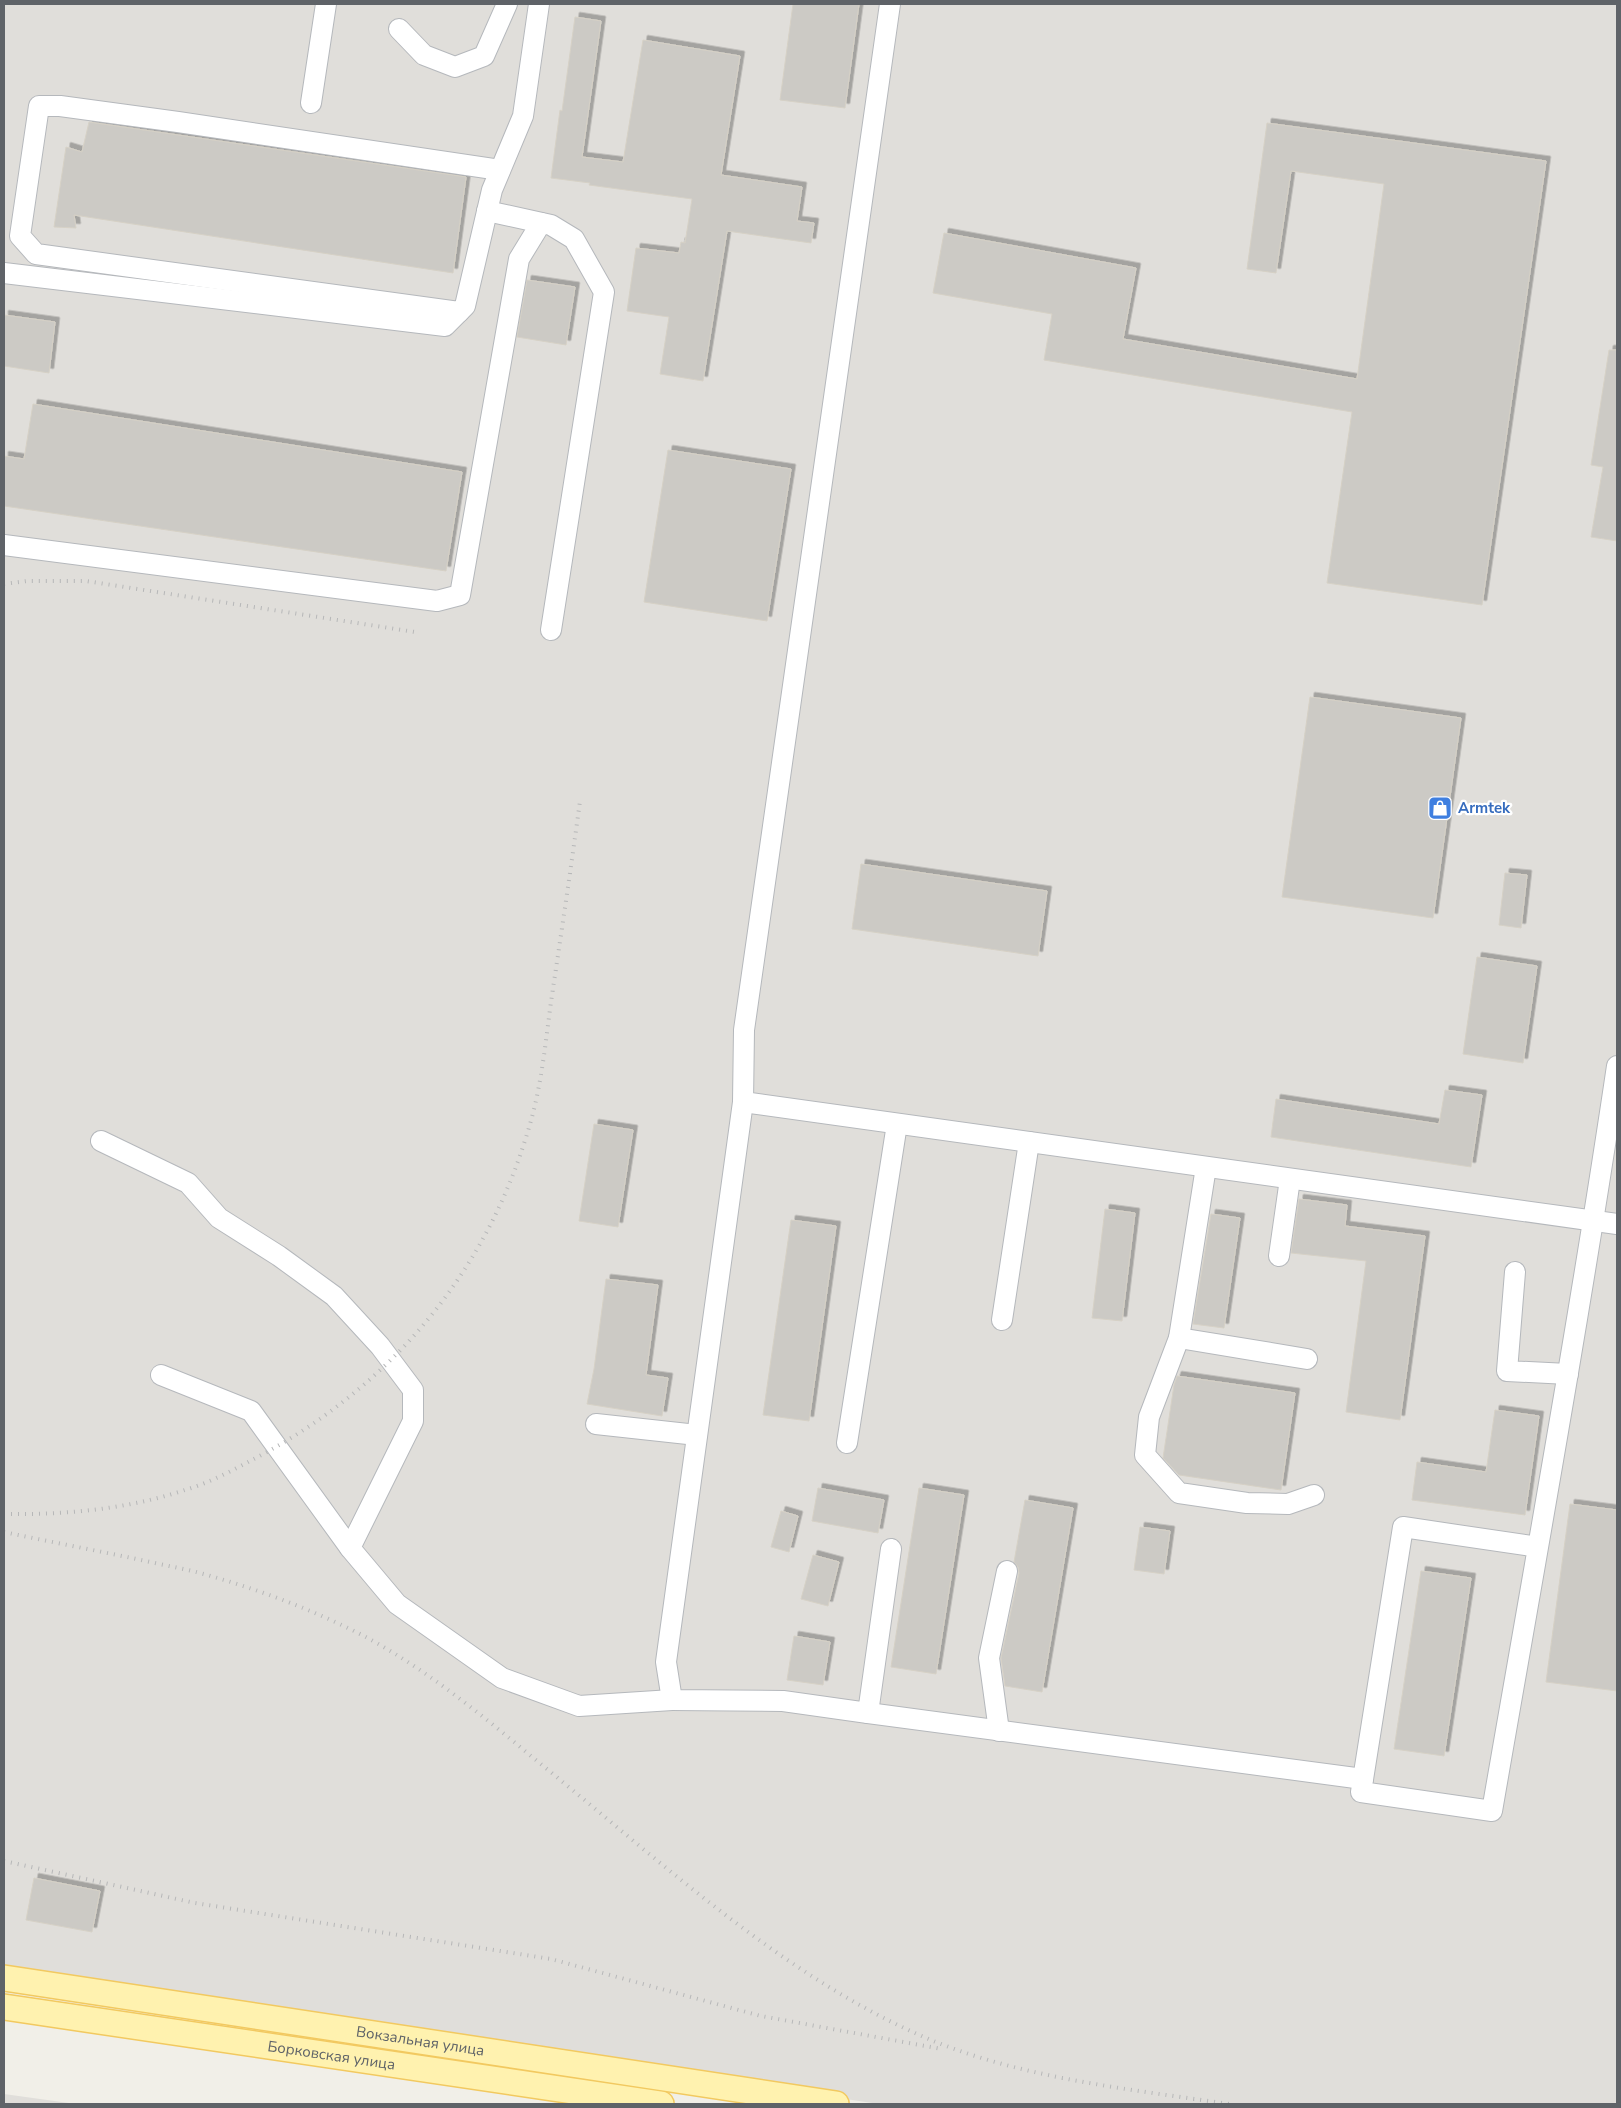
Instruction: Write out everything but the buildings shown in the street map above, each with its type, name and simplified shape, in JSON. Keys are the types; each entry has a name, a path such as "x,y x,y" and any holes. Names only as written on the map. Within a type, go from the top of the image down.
{"main road":[{"name":"Вокзальная улица","path":"4,1978 836,2104"},
{"name":"Борковская улица","path":"4,2007 661,2104"}],"street":[{"path":"311,103 326,4"},
{"path":"399,29 424,56 455,67 484,56 507,4"},
{"path":"4,274 445,326 465,306 492,190 523,116 539,4"},
{"path":"672,1700 666,1662 743,1102 744,1030 890,4"},
{"path":"459,312 36,254 20,236 39,106 60,106 168,120 500,170"},
{"path":"487,211 550,225 574,239 604,292 551,630"},
{"path":"4,545 437,601 460,595 519,259 541,223"},
{"path":"1538,1547 1403,1527 1361,1792 1492,1811 1538,1547 1568,1374 1594,1221 1617,1066"},
{"path":"743,1102 1617,1224"},
{"path":"847,1443 897,1124"},
{"path":"100,1141 188,1183 219,1218 279,1256 334,1296 380,1346 413,1390 413,1421 350,1548"},
{"path":"1002,1320 1029,1142"},
{"path":"1206,1167 1179,1338 1149,1416 1145,1454 1179,1493 1247,1504 1288,1504 1314,1495"},
{"path":"1279,1256 1290,1179"},
{"path":"1515,1272 1506,1371 1568,1374"},
{"path":"1179,1338 1307,1359"},
{"path":"161,1375 251,1411 350,1548 397,1604 502,1678 579,1706 672,1700 782,1701 1363,1779"},
{"path":"596,1424 697,1435"},
{"path":"868,1713 891,1548"},
{"path":"999,1731 989,1658 1008,1571"}],"shaded area":[{"path":"4,4 1617,4 1617,2104 879,2104 4,1973"},
{"path":"4,2094 76,2104 4,2104"}],"railway":[{"path":"4,584 27,581 86,581 415,632"},
{"path":"4,1514 74,1512 120,1506 166,1496 213,1479 254,1459 302,1431 346,1399 387,1364 424,1324 457,1281 485,1235 508,1186 532,1118 542,1068 580,801"},
{"path":"4,1532 207,1575 286,1601 362,1635 407,1661 470,1707 673,1873 772,1949 824,1984 876,2014 931,2040 1004,2064 1078,2081 1229,2104"},
{"path":"4,1861 195,1903 551,1959 761,2016 942,2049"}],"place":[{"name":"Armtek","path":"1440,808"}]}
